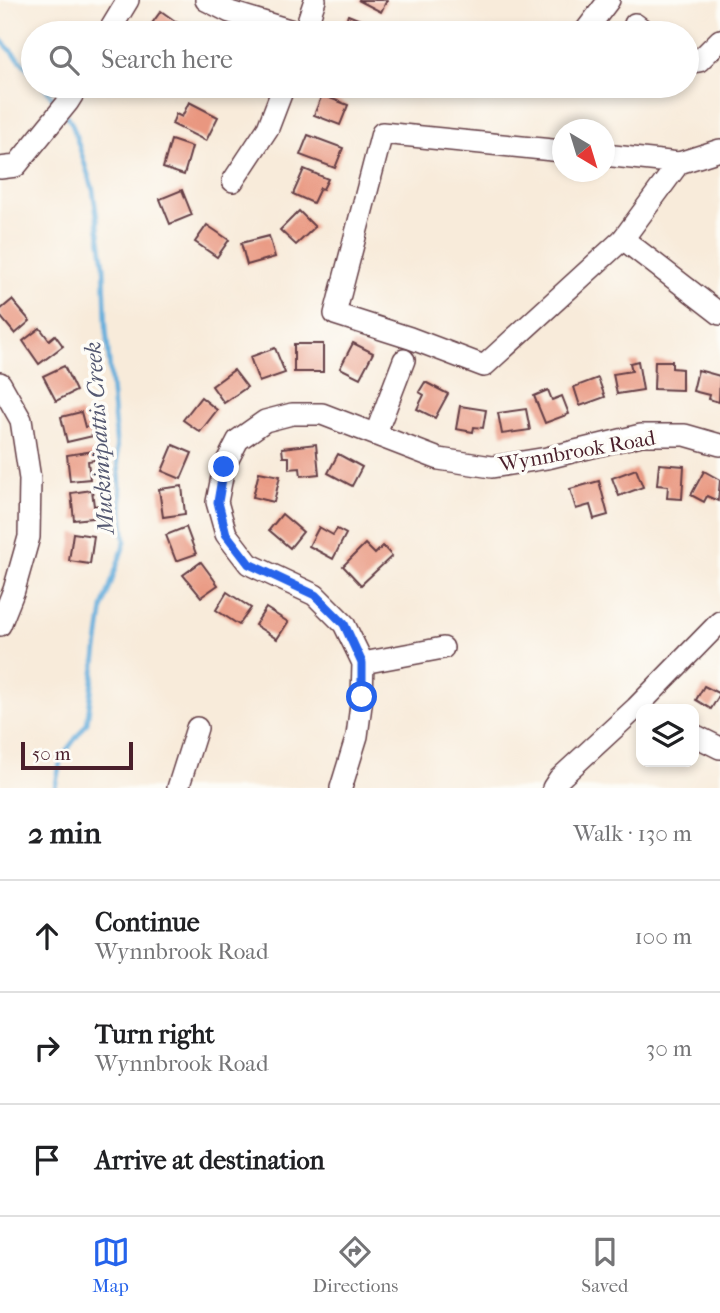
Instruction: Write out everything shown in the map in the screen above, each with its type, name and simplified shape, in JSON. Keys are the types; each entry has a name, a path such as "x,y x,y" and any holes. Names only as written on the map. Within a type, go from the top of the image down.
{"street":[{"path":"115,21 128,0"},
{"path":"206,0 230,12 260,21"},
{"path":"308,21 315,0"},
{"path":"593,21 609,0"},
{"path":"699,61 720,40"},
{"path":"233,181 268,128 279,98"},
{"path":"0,168 16,166 67,101"},
{"path":"552,150 382,133 335,314 484,366 622,239 678,163"},
{"path":"615,156 678,163 720,150"},
{"path":"622,239 720,314"},
{"path":"376,433 404,360"},
{"path":"0,383 20,420 30,491 29,537 15,590 0,625"},
{"name":"Wynnbrook Road","path":"341,788 357,736 362,697 362,663 344,624 315,595 249,564 226,534 218,502 224,467 238,440 265,421 292,414 322,414 439,458 492,467 547,458 641,435 685,435 720,445"},
{"path":"643,704 720,622"},
{"path":"362,663 443,648"},
{"path":"553,788 559,779 636,711"},
{"path":"178,788 197,728"},
{"path":"699,738 720,748"}],"building":[{"path":"358,0 387,0 381,12"},
{"path":"161,11 175,21 154,21"},
{"path":"348,15 363,21 346,21"},
{"path":"321,98 330,98 348,105 340,125 314,115"},
{"path":"189,102 218,117 206,141 172,124 176,114 182,117"},
{"path":"308,135 343,148 335,168 300,155"},
{"path":"171,140 192,147 184,175 163,168"},
{"path":"304,169 328,179 313,203 293,194"},
{"path":"182,190 192,215 170,224 160,199"},
{"path":"299,211 315,227 296,245 280,230"},
{"path":"207,225 229,240 217,257 195,242"},
{"path":"269,236 275,257 247,265 241,243"},
{"path":"12,300 30,321 15,334 0,316 0,310"},
{"path":"40,328 49,340 55,335 63,346 39,364 23,341"},
{"path":"353,343 373,353 360,378 340,368"},
{"path":"294,344 323,344 323,372 294,372"},
{"path":"275,348 285,373 259,382 250,357"},
{"path":"638,361 643,390 617,394 613,374 632,371 630,363"},
{"path":"655,361 672,361 672,368 682,369 682,390 654,389"},
{"path":"64,366 76,391 56,401 43,376"},
{"path":"234,370 247,387 224,403 212,386"},
{"path":"698,370 720,376 719,402 708,399 709,395 693,391"},
{"path":"598,378 605,397 580,406 574,387"},
{"path":"425,382 448,394 435,418 417,409 424,395 419,392"},
{"path":"548,390 552,400 562,396 569,414 545,423 534,396"},
{"path":"201,397 217,410 200,432 183,420"},
{"path":"460,406 486,410 483,428 474,427 473,432 456,429"},
{"path":"526,409 530,430 502,434 498,413"},
{"path":"81,412 85,427 91,426 93,436 67,442 61,417"},
{"path":"316,444 319,474 301,476 300,468 289,469 289,457 283,457 282,448"},
{"path":"173,445 192,453 181,479 162,471"},
{"path":"94,451 95,460 88,461 90,479 70,481 67,455"},
{"path":"338,454 362,467 352,486 328,473"},
{"path":"659,464 684,466 682,499 667,498 668,486 657,485"},
{"path":"636,469 643,487 619,496 612,478"},
{"path":"704,471 720,480 718,501 707,496 704,502 691,495"},
{"path":"259,472 280,476 274,502 253,497"},
{"path":"599,481 608,515 594,519 590,505 576,509 570,489"},
{"path":"182,486 185,514 163,517 159,489"},
{"path":"92,490 94,506 100,505 101,517 74,520 71,493"},
{"path":"282,514 303,532 290,548 269,530"},
{"path":"186,527 196,554 176,561 166,535"},
{"path":"319,527 333,535 337,529 346,534 333,559 309,546"},
{"path":"73,533 94,536 90,564 69,561"},
{"path":"365,544 375,554 383,546 392,556 361,585 343,566"},
{"path":"201,562 218,585 201,597 183,575"},
{"path":"227,592 251,608 239,625 216,610"},
{"path":"266,608 288,622 277,639 255,625"},
{"path":"704,686 720,694 711,709 696,700"}],"waterway":[{"name":"Muckinipattis Creek","path":"0,39 21,61"},
{"name":"Muckinipattis Creek","path":"53,98 57,104"},
{"name":"Muckinipattis Creek","path":"55,788 61,758 87,723 103,607 125,542 106,326 104,265 93,190 67,116"}],"route":[{"path":"224,467 218,502 226,534 249,564 315,595 344,624 362,663 362,697"}]}
